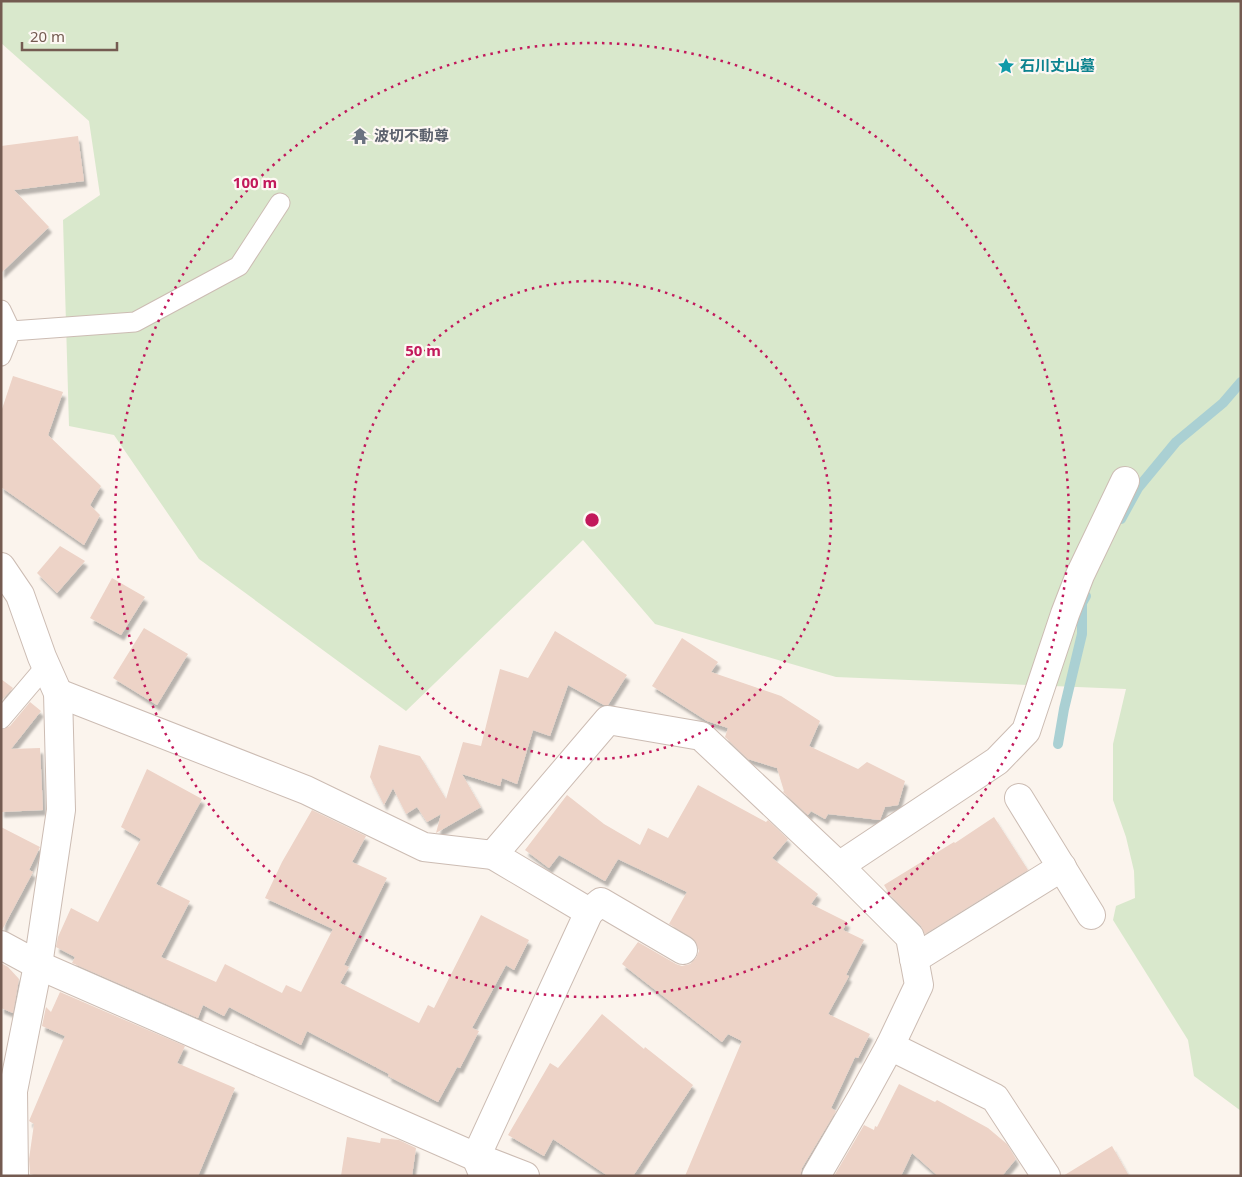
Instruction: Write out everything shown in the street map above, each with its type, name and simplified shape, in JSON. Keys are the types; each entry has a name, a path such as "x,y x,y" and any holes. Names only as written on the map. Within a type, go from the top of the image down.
{"street":[{"path":"839,866 997,761 1026,731 1077,583 1125,481"},
{"path":"1,567 20,595 58,693 61,810 38,965 7,1088 14,1176"},
{"path":"58,693 306,790 424,847 493,855 589,912"},
{"path":"493,855 608,720 701,736 839,866 910,937 919,985 890,1046 816,1176"},
{"path":"1019,798 1091,915"},
{"path":"914,959 1062,867"},
{"path":"480,1166 589,912 601,902 683,950"},
{"path":"1,945 38,965 480,1166 525,1176"},
{"path":"890,1046 995,1098 1046,1176"}],"lane":[{"path":"11,330 135,322 239,266 280,203"},
{"path":"1,310 11,330 1,356"},
{"path":"1,719 46,666"}],"green space":[{"path":"1,1 1241,1 1241,1111 1194,1076 1188,1040 1113,920 1116,906 1135,898 1134,871 1126,837 1113,800 1113,744 1126,689 836,677 655,624 583,540 406,711 199,559 114,435 69,426 63,220 100,195 89,121 1,43"}],"building":[{"path":"78,136 84,181 14,190 49,227 1,273 1,146"},
{"path":"13,376 63,392 48,435 101,486 90,505 100,515 84,545 1,487 1,412"},
{"path":"60,546 85,561 57,593 37,573"},
{"path":"112,578 145,597 121,635 90,618"},
{"path":"144,628 188,654 157,705 113,678"},
{"path":"555,631 627,675 608,705 604,705 568,685 550,736 533,730 517,784 502,778 500,786 462,774 481,807 436,833 441,814 427,822 417,807 406,814 393,788 384,805 370,777 379,745 420,756 446,799 463,742 481,746 500,669 528,678"},
{"path":"682,638 718,662 711,672 781,696 820,721 809,746 858,769 867,762 905,781 898,805 885,807 880,820 828,814 825,819 811,811 808,815 783,792 777,768 748,759 725,737 728,728 707,721 652,686"},
{"path":"1,679 13,688 1,701"},
{"path":"30,702 41,711 11,749 40,748 43,810 1,812 1,730 10,726"},
{"path":"147,769 202,799 156,884 190,901 161,957 216,982 225,964 282,993 286,985 301,992 333,929 265,898 282,862 312,810 366,836 352,862 387,878 344,965 349,967 340,983 419,1023 428,1005 434,1008 481,915 529,940 514,970 506,965 472,1028 479,1031 460,1068 457,1067 438,1102 307,1031 301,1045 229,1007 224,1016 203,1005 198,1018 72,963 75,957 56,947 58,937 71,908 98,922 141,839 121,827"},
{"path":"698,785 766,822 768,820 788,839 772,858 818,894 811,904 847,922 843,930 864,940 846,975 849,976 828,1014 870,1034 858,1058 855,1057 831,1108 836,1111 802,1168 800,1176 685,1176 742,1041 728,1034 722,1042 622,964 638,942 682,966 690,964 696,958 699,951 696,942 669,924 687,892 618,859 605,881 559,855 549,868 525,850 567,795 604,824 640,845 648,828 668,838"},
{"path":"994,817 1028,870 925,934 921,926 890,895 884,885 955,843"},
{"path":"1,827 40,847 29,870 33,872 2,930"},
{"path":"1,963 8,967 19,979 13,1013 1,1008"},
{"path":"60,992 185,1046 177,1063 235,1088 198,1176 43,1176 30,1174 29,1159 34,1124 29,1121 65,1036 42,1026 46,1007 51,1012"},
{"path":"602,1014 644,1049 645,1047 693,1085 633,1176 608,1176 553,1139 544,1156 508,1135 550,1063 558,1068"},
{"path":"899,1084 935,1102 937,1100 988,1128 1007,1144 1016,1159 1002,1176 938,1176 912,1153 901,1176 834,1176 864,1125 874,1130 875,1126 877,1127"},
{"path":"347,1137 380,1143 381,1138 399,1140 416,1148 412,1176 341,1176"},
{"path":"1112,1146 1129,1176 1063,1176"}],"waterway":[{"path":"1121,519 1138,488 1176,442 1223,403 1241,382"},
{"path":"1058,744 1064,709 1082,634 1082,603 1086,596"}],"place":[{"name":"石川丈山墓","path":"1006,66"},
{"name":"波切不動尊","path":"360,136"}]}
